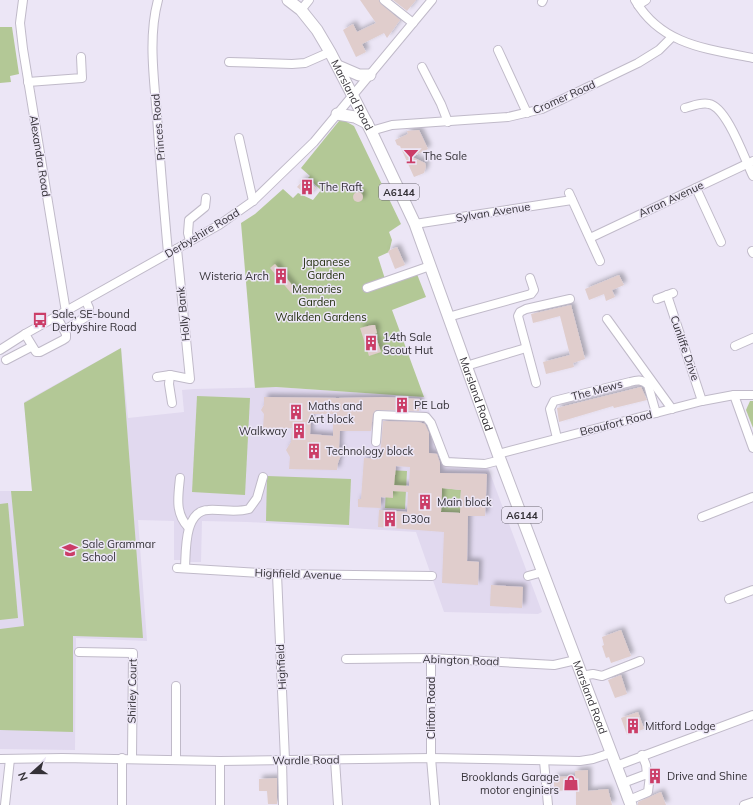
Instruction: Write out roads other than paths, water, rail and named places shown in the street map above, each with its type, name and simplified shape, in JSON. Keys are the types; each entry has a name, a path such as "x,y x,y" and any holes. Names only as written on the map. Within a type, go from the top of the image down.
{"main road":[{"name":"Marsland Road","path":"288,0 301,10 317,30 338,66 415,224 581,676 630,803"},
{"path":"338,66 358,75 370,75"},
{"path":"337,114 355,117 369,127"}],"street":[{"name":"Alexandra Road","path":"23,0 20,23 28,82 66,312"},
{"name":"Princes Road","path":"158,0 154,13 154,76 168,254"},
{"path":"301,10 309,0"},
{"path":"384,0 414,23"},
{"path":"646,0 637,3 651,22 672,36 708,49 753,58"},
{"name":"Derbyshire Road","path":"31,347 10,359 3,348 25,334 86,301 236,215 253,201 314,142 414,23 430,1"},
{"name":"Cromer Road","path":"369,127 508,117 527,113 559,101 638,63 659,50 672,36"},
{"path":"498,50 527,113"},
{"path":"230,62 305,63 330,52"},
{"path":"28,82 82,78 81,57"},
{"path":"422,68 441,104 448,122"},
{"path":"685,108 697,104 710,104 722,111 750,162 753,176"},
{"path":"239,138 253,201"},
{"name":"Arran Avenue","path":"590,238 750,162"},
{"path":"696,188 721,242"},
{"name":"Sylvan Avenue","path":"415,224 570,196 590,238"},
{"path":"190,242 188,233 189,220 205,207 206,198"},
{"path":"590,238 600,261"},
{"name":"Holly Bank","path":"170,375 190,379 177,249"},
{"path":"367,288 430,266"},
{"path":"448,317 524,297 534,290 530,278"},
{"name":"Cunliffe Drive","path":"657,299 670,294 702,401"},
{"path":"536,382 518,316 520,312 526,309 570,299"},
{"path":"65,330 89,315 89,308 86,301"},
{"path":"25,334 31,347 36,352 40,352 66,338 65,330 57,317"},
{"path":"607,319 672,409"},
{"path":"735,346 753,338"},
{"path":"466,366 526,348"},
{"path":"157,377 170,375 169,384 172,403"},
{"name":"The Mews","path":"557,438 550,409 551,404 639,379 648,385 656,413"},
{"path":"734,395 753,448"},
{"name":"Beaufort Road","path":"376,442 378,415 426,416 431,422 446,462 485,464 500,457 557,438 702,401 734,395 753,395"},
{"path":"180,478 178,504 181,519 188,527 202,511 249,510 257,498 263,477"},
{"path":"702,517 753,497"},
{"name":"Highfield Avenue","path":"188,527 181,568 277,574 432,576"},
{"path":"528,576 543,572"},
{"name":"Highfield","path":"277,574 283,805"},
{"path":"729,599 753,590"},
{"name":"Shirley Court","path":"79,652 133,653 132,758"},
{"name":"Abington Road","path":"346,659 431,658 554,665 576,660"},
{"name":"Clifton Road","path":"431,658 431,758 435,805"},
{"path":"581,676 593,674 602,676 640,661"},
{"path":"176,686 176,760"},
{"path":"616,766 642,755 753,715"},
{"name":"Wardle Road","path":"0,759 132,758 220,761 431,758 544,761 593,759 611,753"},
{"path":"630,803 648,792 650,775 647,774 646,764 642,755"},
{"path":"122,758 122,805"},
{"path":"5,805 4,785 10,759"},
{"path":"335,760 338,805"},
{"path":"220,761 220,805"},
{"path":"544,761 548,805"},
{"path":"623,783 647,774"},
{"path":"744,805 753,802"}],"place":[{"name":"The Sale","path":"411,156"},
{"name":"The Raft","path":"307,187"},
{"name":"Wisteria Arch","path":"281,276"},
{"name":"Sale, SE-bound Derbyshire Road","path":"40,320"},
{"name":"14th Sale Scout Hut","path":"371,343"},
{"name":"PE Lab","path":"402,405"},
{"name":"Maths and Art block","path":"296,412"},
{"name":"Walkway","path":"299,431"},
{"name":"Technology block","path":"314,451"},
{"name":"Main block","path":"425,502"},
{"name":"D30a","path":"390,519"},
{"name":"Sale Grammar School","path":"70,550"},
{"name":"Mitford Lodge","path":"633,726"},
{"name":"Drive and Shine","path":"655,776"},
{"name":"Brooklands Garage motor enginiers","path":"571,783"}],"park label":[{"name":"Japanese Garden","path":"326,268"},
{"name":"Memories Garden","path":"317,295"},
{"name":"Walkden Gardens","path":"321,317"}]}
